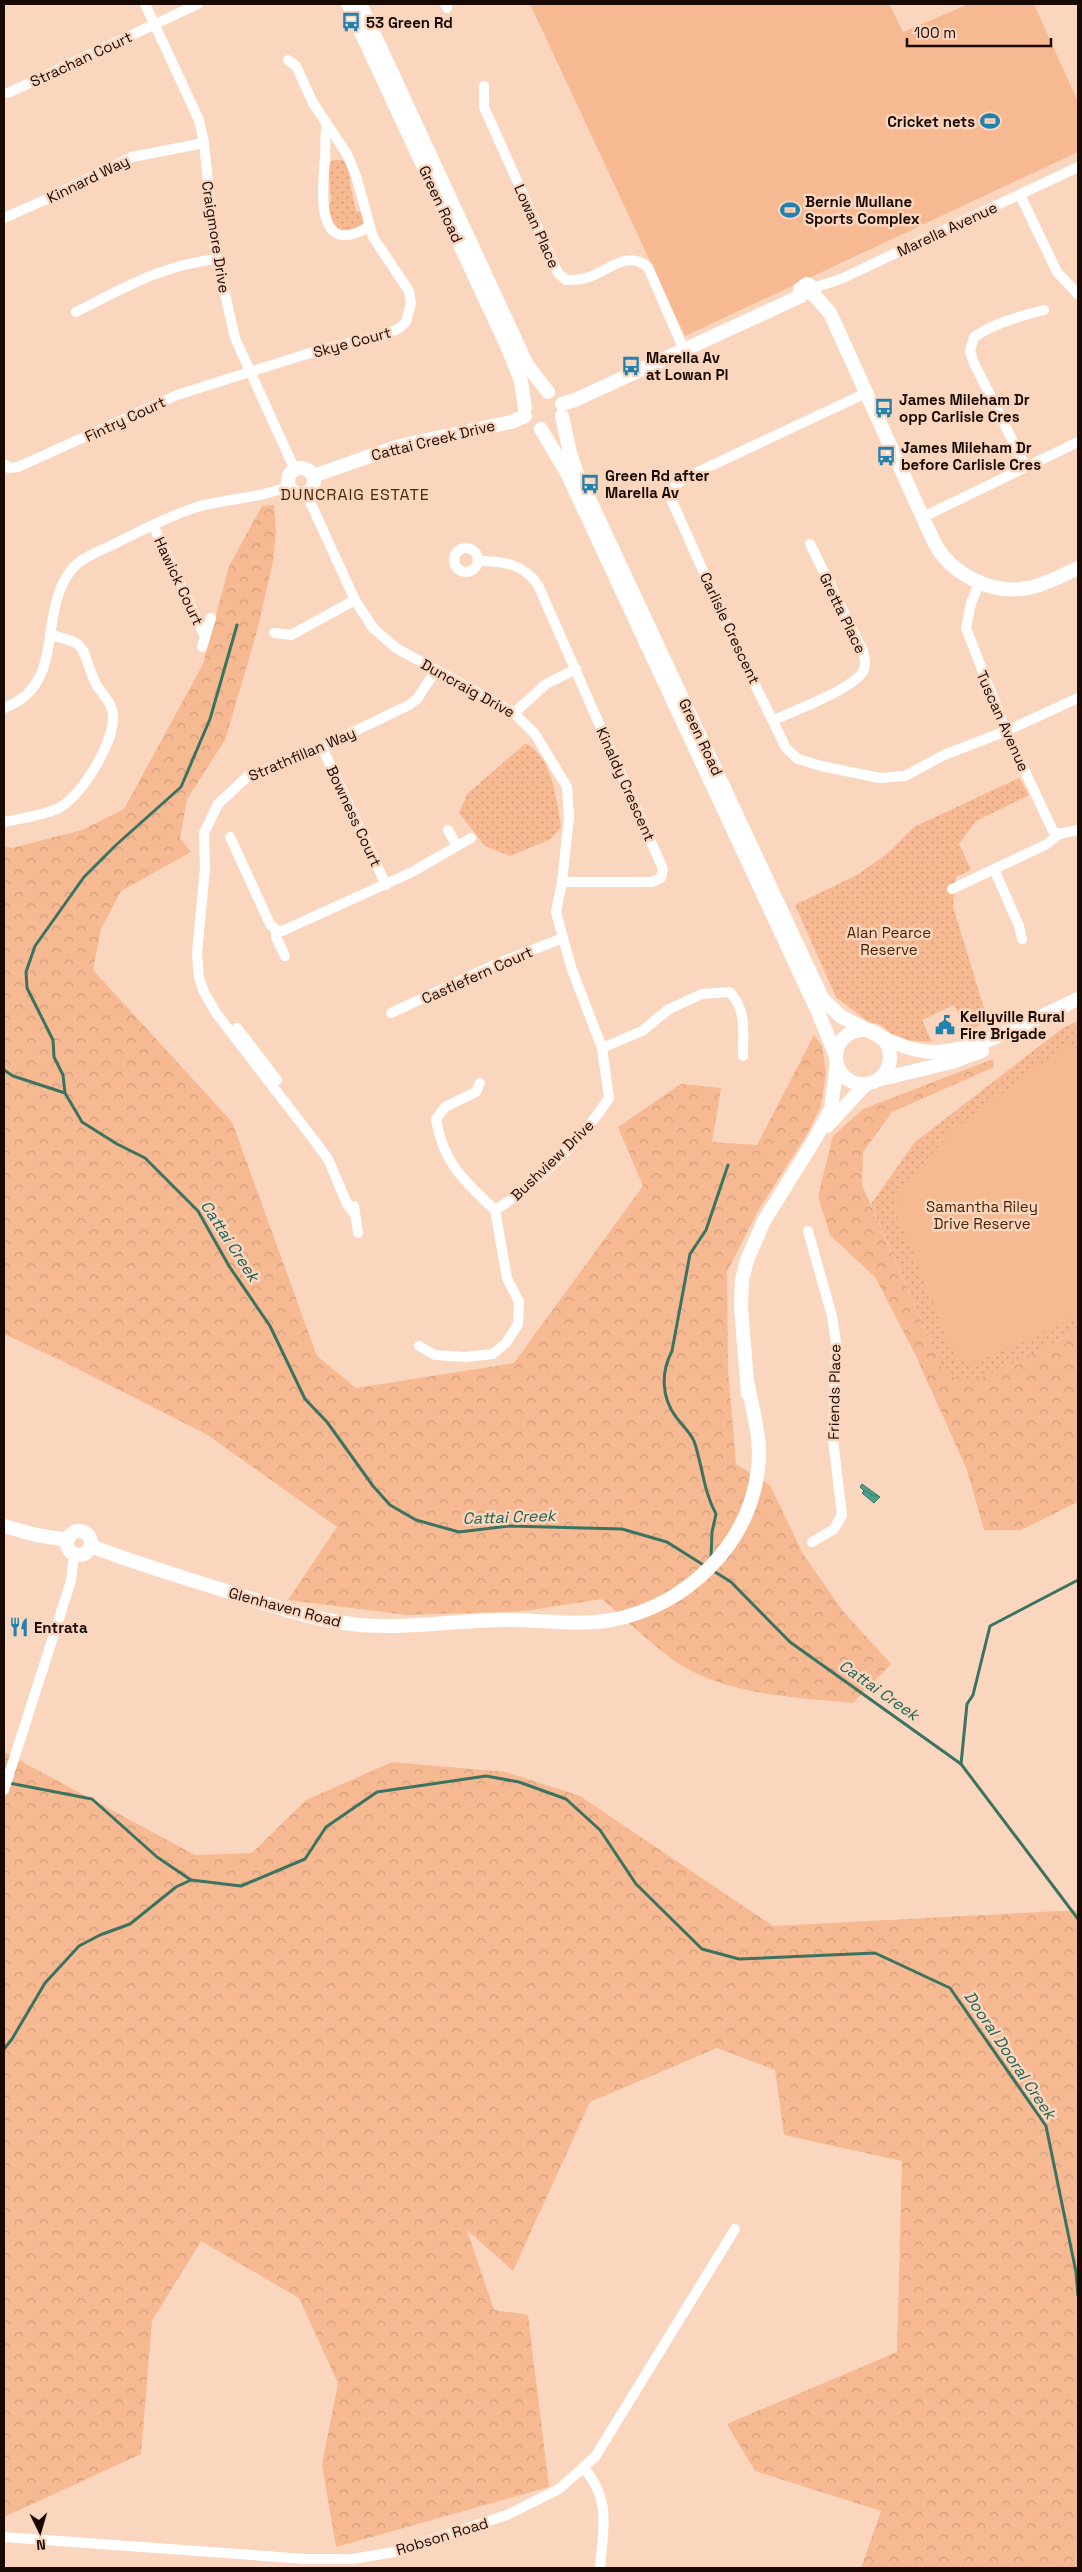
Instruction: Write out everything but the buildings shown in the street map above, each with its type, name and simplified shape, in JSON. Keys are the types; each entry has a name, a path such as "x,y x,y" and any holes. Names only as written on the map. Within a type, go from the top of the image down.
{"main road":[{"name":"Green Road","path":"348,4 501,332 521,381 525,412"},
{"name":"Green Road","path":"360,4 527,364 548,392"},
{"path":"810,293 830,314 923,517 944,557 959,571 980,582 1003,589 1029,588 1078,568"},
{"name":"Marella Avenue","path":"562,410 575,400 810,293"},
{"path":"548,392 555,396 562,410 553,427 541,429 532,426 525,412 532,396 548,392"},
{"name":"Green Road","path":"562,410 570,452 576,471 822,998 840,1016 876,1034 915,1050 948,1051 965,1048 1025,1024"},
{"name":"Cattai Creek Drive","path":"313,476 399,446 525,412"},
{"name":"Green Road","path":"541,429 568,475 814,1004 836,1060"},
{"path":"303,468 313,476 313,487 306,493 295,492 289,486 288,479 295,470 303,468"},
{"path":"871,1082 886,1070 890,1059 888,1048 876,1034 865,1031 849,1034 838,1047 836,1060 840,1072 847,1079 871,1082 964,1058 996,1043 1025,1024 1078,999"},
{"name":"Glenhaven Road","path":"91,1546 252,1600 330,1621 360,1625 402,1626 472,1621 545,1621 642,1603 691,1580 726,1551 737,1523 753,1494 758,1468 759,1447 748,1385 741,1308 742,1280 747,1260 771,1209 816,1137 831,1109 836,1060"},
{"name":"Glenhaven Road","path":"816,1137 871,1082"},
{"path":"4,1526 36,1535 68,1540"},
{"path":"84,1532 89,1536 91,1546 85,1554 74,1554 68,1547 68,1540 73,1533 84,1532"}],"street":[{"name":"Craigmore Drive","path":"145,4 198,120 204,143 216,259 235,338 295,470"},
{"name":"Strachan Court","path":"8,93 198,4"},
{"name":"Skye Court","path":"249,371 386,334 398,329 406,322 411,303 409,291 373,237 350,161 313,103 296,66 288,60"},
{"name":"Lowan Place","path":"484,86 484,107 558,273 566,280 576,280 588,277 619,262 631,259 640,260 648,266 684,350"},
{"path":"328,125 324,135 325,157 322,190 326,219 330,228 339,234 362,231 370,226"},
{"name":"Kinnard Way","path":"4,218 132,157 204,143"},
{"name":"Marella Avenue","path":"810,293 1078,167"},
{"path":"1020,194 1057,272 1078,294"},
{"path":"76,312 156,272 195,261 216,259"},
{"path":"1025,466 973,361 971,343 974,337 981,333 1017,318 1044,310"},
{"name":"Fintry Court","path":"4,464 9,468 18,467 177,395 249,371"},
{"name":"Carlisle Crescent","path":"866,393 687,477 673,487 672,501 740,654 774,720 786,748 798,759 880,778 905,776 944,755 1006,731 1078,698"},
{"path":"923,517 1078,442"},
{"path":"4,708 17,703 29,694 39,680 62,584 73,568 87,558 153,525 199,506 269,494 289,486"},
{"name":"Duncraig Drive","path":"306,493 365,618 383,638 436,670 514,712 535,734 567,787 569,817 562,882 556,912 571,967 602,1048"},
{"name":"Hawick Court","path":"153,525 205,637"},
{"name":"Gretta Place","path":"774,720 846,686 863,672 866,659 810,544"},
{"path":"479,561 513,564 534,580 576,669 546,684 514,712"},
{"name":"Tuscan Avenue","path":"980,582 970,603 966,628 1006,731 1053,831 1059,834"},
{"path":"274,632 291,636 355,600"},
{"name":"Hawick Court","path":"202,647 211,618"},
{"path":"4,822 47,813 61,807 80,790 106,747 112,731 113,714 106,697 96,685 84,650 75,640 50,635"},
{"name":"Kinaldy Crescent","path":"562,882 652,882 661,878 663,869 576,669"},
{"name":"Strathfillan Way","path":"358,1233 354,1213 348,1206 328,1159 216,1013 204,992 199,978 197,953 205,868 204,833 218,804 247,776 322,747 409,705 417,699 436,670"},
{"name":"Bowness Court","path":"322,747 386,885"},
{"path":"448,830 457,846"},
{"path":"952,889 1047,844 1059,834 1078,830"},
{"path":"230,837 270,924 276,930 276,937 285,956"},
{"name":"Bowness Court","path":"276,930 287,930 386,885 471,838"},
{"path":"994,869 1019,926 1022,940"},
{"name":"Castlefern Court","path":"391,1013 496,964 563,938"},
{"path":"602,1048 642,1031 669,1009 702,994 730,992 738,1001 744,1020 743,1056"},
{"name":"Bushview Drive","path":"495,1210 520,1194 584,1132 609,1098 602,1048"},
{"path":"419,1346 435,1355 465,1357 493,1354 506,1343 518,1324 519,1302 508,1278 495,1210 471,1188 448,1159 442,1148 436,1119 445,1107 476,1092 480,1083"},
{"name":"Friends Place","path":"808,1230 832,1316 836,1343 833,1440 842,1515 834,1530 812,1542"},
{"path":"4,1790 71,1581 74,1554"},
{"name":"Robson Road","path":"4,2537 306,2559 375,2556 435,2540 529,2506 559,2489 595,2457 735,2229"},
{"path":"583,2467 602,2494 603,2528 600,2568"}],"green space":[{"name":"Bernie Mullane Sports Complex","path":"530,4 889,4 903,32 969,4 1034,4 1078,102 1078,152 685,336"},
{"path":"334,160 342,160 349,165 350,183 356,211 361,212 364,218 361,229 340,232 331,225 327,208 331,202 328,164"},
{"path":"274,505 276,531 273,562 256,635 225,740 187,799 180,838 191,852 121,891 101,929 93,970 232,1122 317,1356 356,1388 514,1363 643,1186 618,1127 681,1084 721,1088 712,1142 757,1145 814,1035 822,1046 826,1073 821,1106 807,1134 756,1214 727,1272 728,1370 736,1464 770,1485 803,1554 842,1610 891,1664 853,1703 783,1696 735,1687 712,1680 691,1671 672,1659 602,1599 524,1611 407,1615 288,1600 337,1527 206,1434 60,1360 4,1334 4,846 12,848 82,830 124,809 203,664 229,566 262,506"},
{"path":"526,743 535,750 548,769 555,792 561,827 551,839 510,856 485,846 459,813 467,794"},
{"name":"Alan Pearce Reserve","path":"1019,778 1029,795 976,821 959,844 971,870 956,877 953,907 988,1021 968,1031 954,1005 922,1020 932,1042 899,1040 881,1025 867,1021 836,997 795,905 857,875 887,854 914,827"},
{"name":"Samantha Riley Drive Reserve","path":"1078,1021 1078,1327 1057,1342 970,1383 945,1374 871,1204 915,1142 1063,1028"},
{"name":"Samantha Riley Drive Reserve","path":"1071,1042 1078,1060 1078,1309 1062,1324 972,1364 956,1360 897,1213 897,1193 954,1129"},
{"path":"993,1059 994,1067 892,1112 863,1152 862,1185 945,1374 1057,1342 1078,1327 1078,1502 1021,1530 984,1530 967,1470 916,1356 875,1277 830,1235 818,1196 833,1136 863,1109"},
{"path":"4,1752 195,1855 252,1853 306,1800 392,1762 506,1772 580,1796 773,1926 1078,1910 1078,2568 861,2568 881,2511 755,2471 727,2424 897,2352 902,2161 784,2135 775,2070 717,2048 590,2102 513,2271 467,2230 494,2310 528,2315 549,2487 336,2547 322,2465 338,2383 299,2298 201,2241 152,2321 141,2454 4,2517"}],"water":[{"path":"862,1484 880,1497 874,1503 862,1493 864,1491 860,1487"}],"waterway":[{"path":"65,1093 63,1075 54,1057 53,1040 27,988 26,972 35,946 84,877 116,845 181,787 210,719 237,625"},
{"name":"Cattai Creek","path":"4,1070 13,1076 65,1093 82,1122 117,1144 145,1158 198,1211 229,1266 270,1326 305,1399 327,1422 373,1486 390,1505 416,1520 459,1532 509,1526 622,1529 667,1542 705,1566"},
{"path":"711,1559 712,1532 716,1514 708,1496 694,1441 667,1401 664,1376 672,1351 690,1254 706,1230 728,1165"},
{"name":"Cattai Creek","path":"712,1570 731,1582 790,1642 961,1764 1078,1919"},
{"path":"961,1764 967,1704 973,1695 990,1626 1078,1580"},
{"name":"Dooral Dooral Creek","path":"9,1783 92,1799 157,1857 191,1880 241,1886 305,1859 326,1827 377,1792 486,1776 519,1782 566,1799 600,1830 636,1884 702,1949 739,1959 875,1953 950,1988 1046,2126 1076,2272 1078,2296"},
{"path":"4,2049 12,2039 45,1983 79,1946 100,1935 130,1924 176,1887 191,1880"}],"place":[{"name":"53 Green Rd","path":"351,22"},
{"name":"Cricket nets","path":"990,121"},
{"name":"Bernie Mullane Sports Complex","path":"790,210"},
{"name":"Marella Av at Lowan Pl","path":"631,366"},
{"name":"James Mileham Dr opp Carlisle Cres","path":"884,408"},
{"name":"James Mileham Dr before Carlisle Cres","path":"886,456"},
{"name":"Green Rd after Marella Av","path":"590,484"},
{"name":"Kellyville Rural Fire Brigade","path":"945,1025"},
{"name":"Entrata","path":"19,1627"}],"district":[{"name":"DUNCRAIG ESTATE","path":"355,494"}]}
